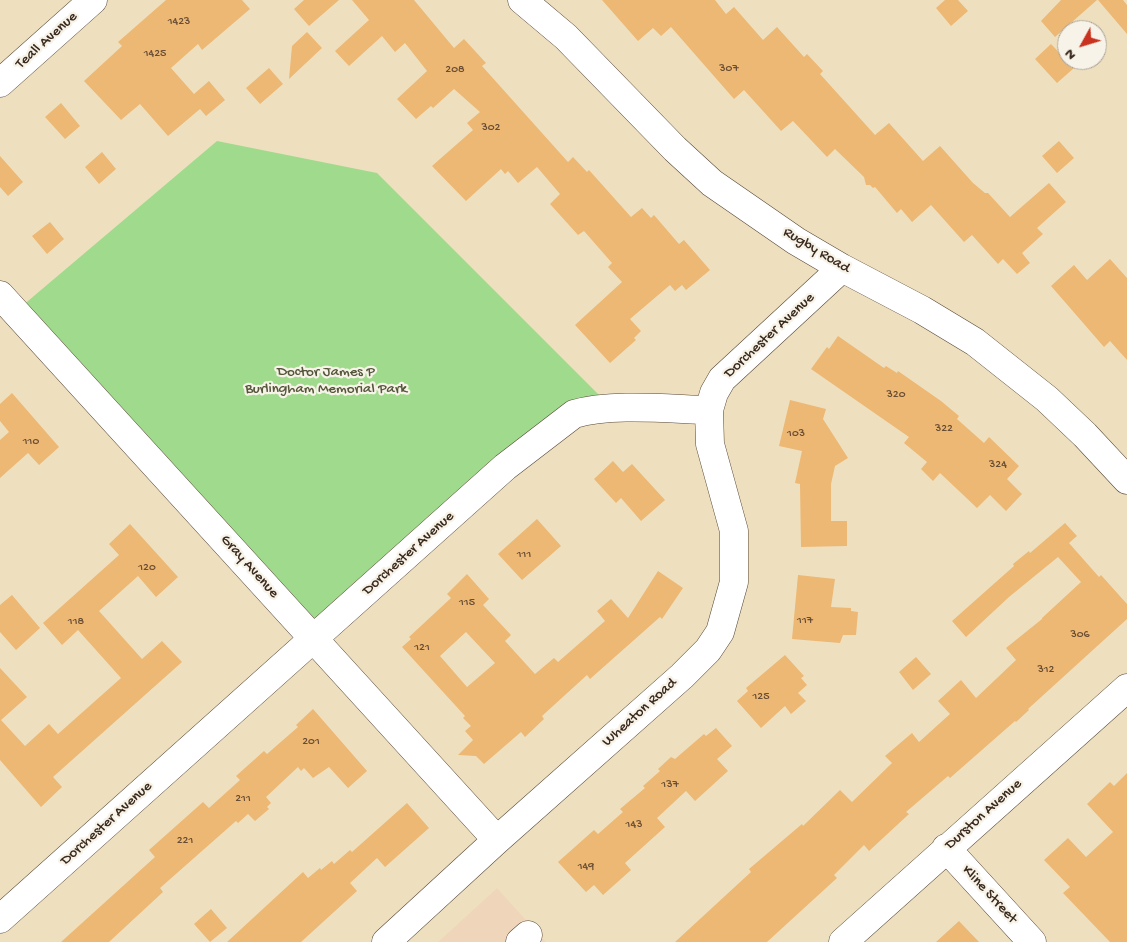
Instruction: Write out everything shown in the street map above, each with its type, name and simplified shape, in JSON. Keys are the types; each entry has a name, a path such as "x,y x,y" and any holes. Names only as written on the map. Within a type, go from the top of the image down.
{"street":[{"name":"Teall Avenue","path":"1,78 93,0"},
{"name":"Rugby Road","path":"522,0 566,37 674,149 712,183 796,241 842,268 922,310 975,342 1047,399 1085,435 1127,480"},
{"name":"Dorchester Avenue","path":"0,919 505,467 574,414 587,410 612,408 709,410 714,393 722,379 842,268"},
{"name":"Gray Avenue","path":"0,295 497,840"},
{"name":"Wheaton Road","path":"386,942 497,840 682,676 708,650 720,632 734,582 734,531 710,444 709,410"},
{"name":"Durston Avenue","path":"843,942 1127,688"},
{"name":"Kline Street","path":"946,848 1032,942"}],"shaded area":[{"path":"497,888 546,942 438,942"}],"green space":[{"name":"Doctor James P Burlingham Memorial Park","path":"217,141 377,173 612,408 587,410 314,639 15,312"}],"building":[{"path":"166,0 242,0 250,9 202,50 198,44 171,68 194,94 209,81 225,100 206,116 200,109 168,136 140,104 121,120 84,81 122,46 118,42"},
{"path":"304,0 339,0 309,26 294,9"},
{"path":"352,0 414,0 454,48 464,39 486,63 482,66 568,162 573,157 587,172 589,170 631,217 642,208 651,218 654,215 679,244 684,240 710,270 686,290 682,285 675,291 670,285 630,319 641,331 634,338 636,340 610,363 575,325 622,282 608,267 612,263 584,231 578,235 550,204 560,194 537,167 518,183 508,171 505,174 501,169 466,201 432,166 473,130 467,123 480,112 454,89 433,108 431,106 416,119 397,99 427,71 405,43 395,52 382,36 349,66 335,51 369,20"},
{"path":"602,0 715,0 726,14 734,7 763,40 777,27 804,57 807,54 823,71 820,74 875,135 889,123 923,161 940,146 973,183 985,193 988,193 1010,217 1049,183 1066,202 1037,228 1043,234 1022,253 1030,263 1017,274 1003,259 998,264 972,235 964,242 931,205 912,222 901,209 897,213 875,187 866,185 864,177 835,149 827,157 793,121 781,131 744,90 734,99 671,27 661,36 653,28 638,41"},
{"path":"945,0 958,0 968,11 951,26 936,8"},
{"path":"1061,0 1097,0 1074,20 1057,20 1057,35 1055,37 1041,21"},
{"path":"1098,0 1123,0 1127,5 1127,34"},
{"path":"307,32 322,48 289,79 292,46"},
{"path":"1051,44 1057,50 1057,70 1072,70 1057,83 1035,59"},
{"path":"269,68 283,84 260,104 246,88"},
{"path":"61,103 80,126 65,139 45,117"},
{"path":"1059,141 1074,158 1057,173 1042,156"},
{"path":"102,152 116,169 99,184 85,167"},
{"path":"0,156 23,182 8,196 0,187"},
{"path":"50,222 64,239 47,254 32,236"},
{"path":"1110,259 1127,278 1127,360 1110,341 1104,347 1051,286 1074,265 1087,280"},
{"path":"838,336 884,368 886,366 897,373 898,371 941,401 959,416 957,419 984,443 989,437 1019,466 1007,479 1022,494 1006,511 990,495 977,508 940,473 933,481 921,469 927,462 904,443 909,437 811,369 827,347 829,349"},
{"path":"12,393 59,447 39,465 28,453 0,478 0,440 9,432 0,421 0,404"},
{"path":"790,400 826,409 823,419 848,458 835,466 831,484 831,521 847,521 847,546 801,547 800,484 795,483 802,451 779,446"},
{"path":"613,461 623,472 632,464 665,500 641,521 621,498 616,503 594,479"},
{"path":"537,519 561,546 522,580 498,554"},
{"path":"1065,523 1077,536 1069,543 1099,577 1101,575 1127,604 1127,619 1016,722 950,778 948,776 906,812 909,814 869,851 864,845 834,875 837,878 767,942 675,942 751,872 749,869 802,824 803,826 840,790 852,802 892,763 885,756 912,733 919,742 950,714 938,701 961,680 976,698 1016,660 1006,648 1042,619 1081,582 1058,557 1009,597 966,637 952,621 1014,566 1013,564 1029,551 1030,553"},
{"path":"130,524 178,577 156,597 138,576 99,611 142,659 162,641 182,662 53,777 62,787 41,807 0,760 0,668 27,697 1,720 25,746 49,724 58,734 121,678 78,630 62,645 43,623 119,555 109,544"},
{"path":"658,571 683,588 662,619 660,617 590,679 587,675 542,716 544,719 525,737 521,732 484,764 476,756 458,755 473,740 465,731 471,726 463,718 465,716 402,647 411,639 409,637 451,598 447,594 467,574 489,599 483,605 511,635 505,641 535,674 554,658 558,662 605,621 597,611 611,599 628,618","holes":["466,632 495,663 467,687 440,656"]},
{"path":"798,575 835,579 831,607 851,608 851,611 858,612 856,635 843,635 840,643 792,639"},
{"path":"12,595 40,628 16,650 0,632 0,605"},
{"path":"785,655 804,676 801,678 807,685 798,693 806,701 791,714 785,706 761,728 737,701 748,691 746,688"},
{"path":"916,657 931,674 913,690 899,672"},
{"path":"313,709 367,771 348,788 329,767 313,778 304,768 301,771 298,767 266,797 271,803 267,807 269,809 255,821 248,814 238,823 236,821 160,888 163,892 109,942 61,942 155,857 149,850 203,802 209,808 240,780 236,776 264,751 267,754 298,727 296,725"},
{"path":"716,728 732,746 717,759 728,771 695,801 686,791 657,818 665,827 625,863 631,870 603,895 594,885 586,892 558,862 594,830 598,834 623,812 620,809 645,788 643,786 660,771 658,769 671,757 675,759 704,734 706,736"},
{"path":"1127,773 1127,942 1110,942 1063,893 1070,887 1044,860 1068,838 1086,857 1113,832 1087,804 1110,782 1114,786"},
{"path":"407,803 429,828 385,867 377,858 350,883 357,891 301,942 227,942 303,872 308,878 332,861 334,864 350,850 352,852"},
{"path":"211,909 227,928 210,942 194,924"},
{"path":"959,921 979,942 936,942"}]}
